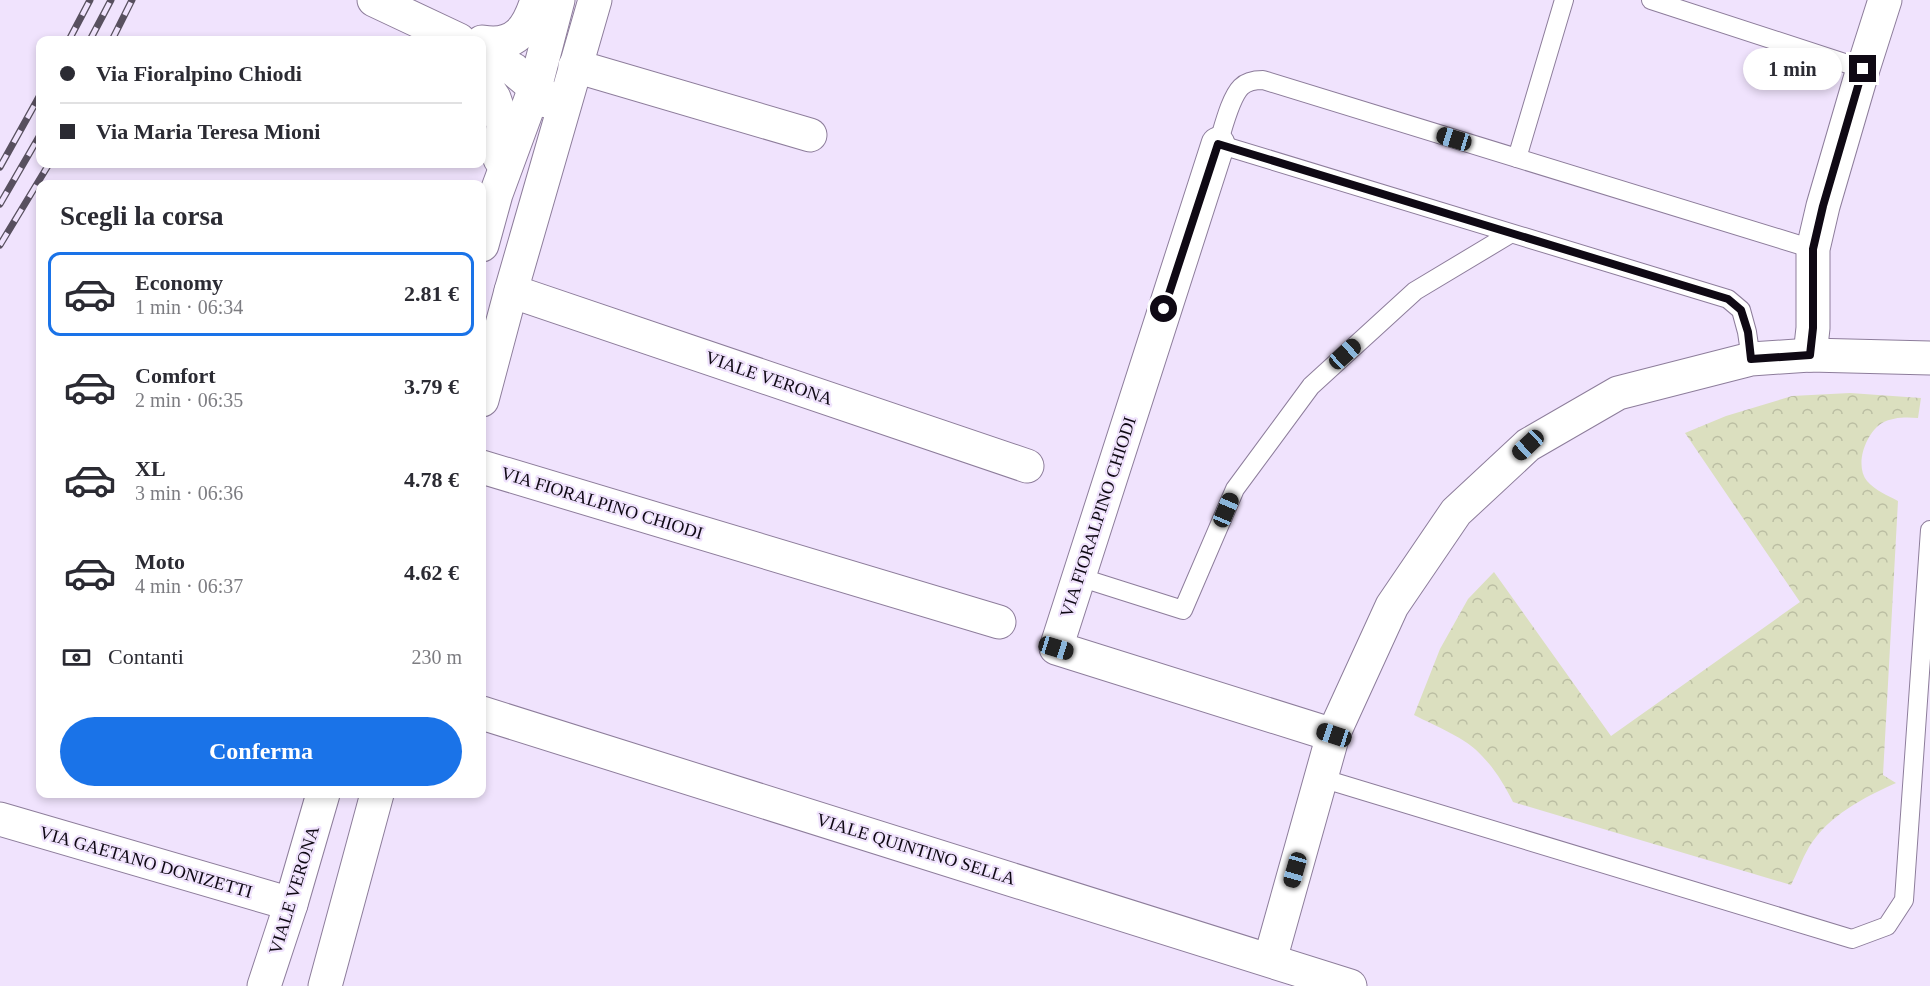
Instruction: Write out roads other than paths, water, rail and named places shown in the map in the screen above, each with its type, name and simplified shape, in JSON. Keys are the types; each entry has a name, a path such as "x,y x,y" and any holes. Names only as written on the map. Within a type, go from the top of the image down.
{"street":[{"path":"374,0 452,36"},
{"path":"486,43 493,44 519,35 531,18 537,0"},
{"path":"486,230 496,194 535,87 558,0"},
{"path":"486,385 595,0"},
{"path":"1810,355 1813,328 1813,249 1823,206 1885,0"},
{"path":"486,54 514,70 546,97 550,117 536,206"},
{"path":"575,66 810,135"},
{"path":"486,86 494,98 503,124 496,194"},
{"name":"VIA FIORALPINO CHIODI","path":"1218,144 1056,648 1334,735"},
{"name":"VIALE VERONA","path":"511,291 1027,466"},
{"path":"1270,960 1334,735 1392,606 1456,512 1528,445 1618,393 1751,359 1810,355 1930,358"},
{"name":"VIA FIORALPINO CHIODI","path":"486,468 999,622"},
{"name":"VIALE QUINTINO SELLA","path":"486,714 1350,986"},
{"name":"VIALE VERONA","path":"264,986 322,798"},
{"path":"325,986 376,798"},
{"name":"VIA GAETANO DONIZETTI","path":"0,819 291,904"}],"lane":[{"path":"1517,158 1564,0"},
{"path":"1651,0 1863,69"},
{"path":"1751,359 1748,332 1741,310 1728,299 1218,144 1235,95 1242,86 1252,81 1263,80 1813,249"},
{"path":"1079,577 1183,610 1235,489 1311,386 1415,291 1510,234"},
{"path":"1321,778 1852,939 1887,926 1904,900 1930,530"}],"railway":[{"path":"71,36 90,0"},
{"path":"92,36 111,0"},
{"path":"114,36 132,0"},
{"path":"0,167 36,102"},
{"path":"0,204 36,142"},
{"path":"39,180 47,168"},
{"path":"0,245 36,185"}]}
